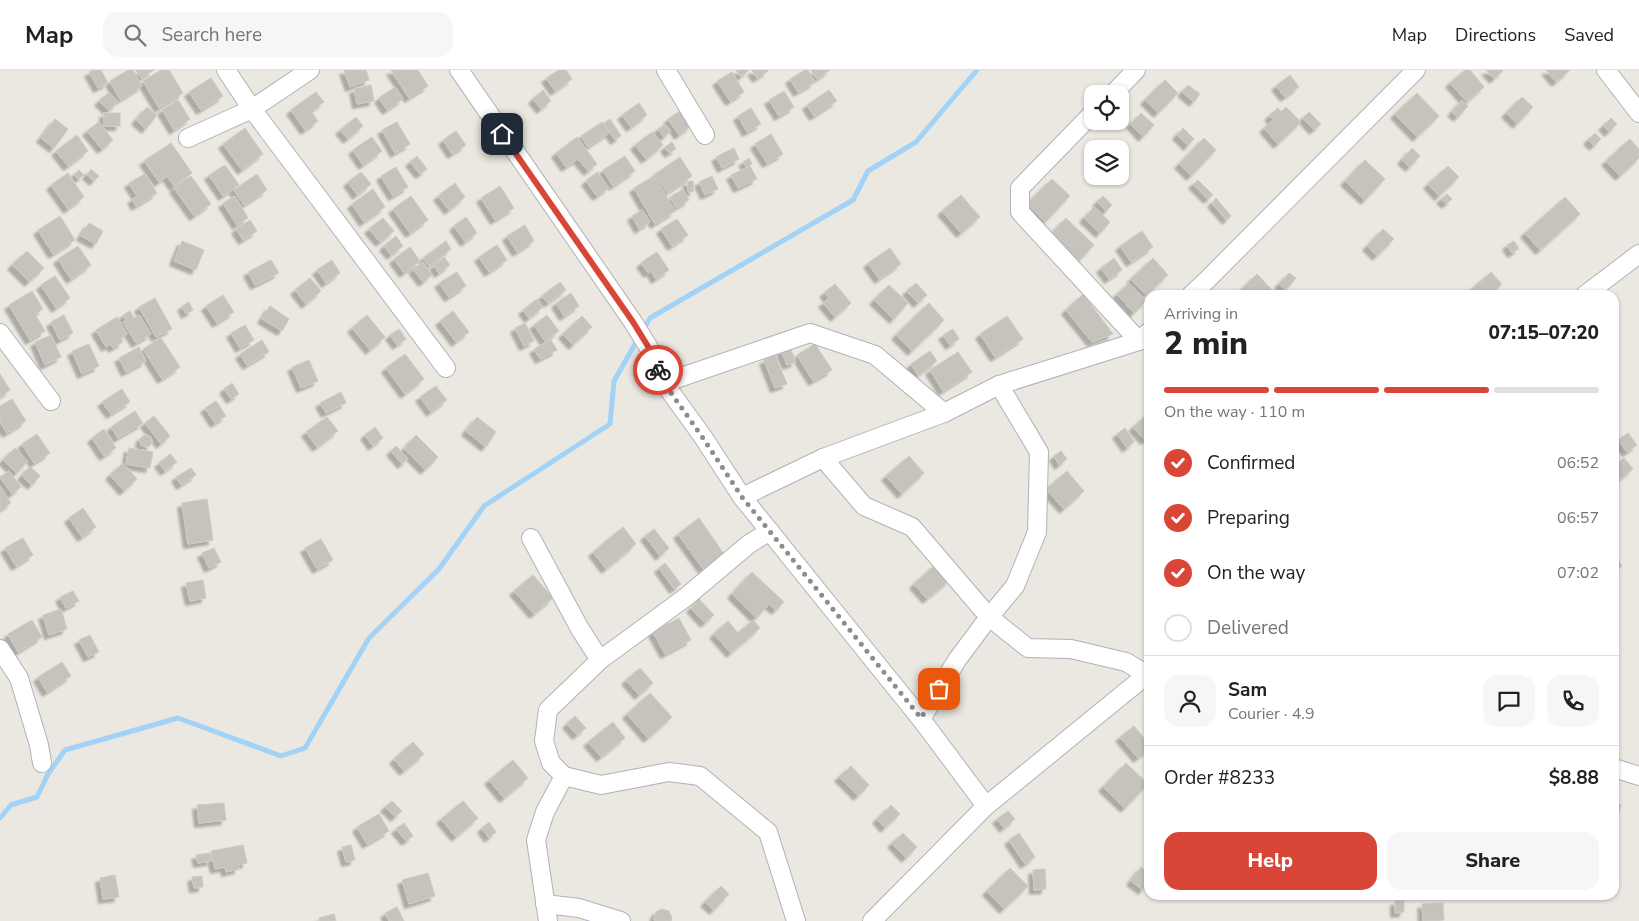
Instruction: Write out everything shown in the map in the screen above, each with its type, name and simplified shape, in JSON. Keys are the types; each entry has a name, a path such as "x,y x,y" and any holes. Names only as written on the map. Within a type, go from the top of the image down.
{"street":[{"path":"226,70 252,108 446,368"},
{"path":"188,138 252,108 310,70"},
{"path":"459,70 633,322 649,348 664,383 742,497 921,718 986,806"},
{"path":"666,70 705,135"},
{"path":"1122,85 1136,70"},
{"path":"1196,290 1416,70"},
{"path":"1606,70 1639,113"},
{"path":"742,497 823,458 944,412 999,385 1144,336 1020,212 1020,188 1084,122"},
{"path":"1592,290 1637,260"},
{"path":"0,333 52,402"},
{"path":"664,383 810,333 875,355 944,412"},
{"path":"921,718 957,660 989,616 1015,586 1037,532 1039,452 999,385"},
{"path":"823,458 864,506 912,528 989,616 1028,648 1071,649 1126,662 1144,672"},
{"path":"770,531 748,544 686,597 600,660 548,710 544,741 551,763 564,776 601,785 669,772 700,776 768,832 796,921"},
{"path":"531,538 580,629 600,660"},
{"path":"0,649 19,678 39,745 42,763"},
{"path":"872,921 986,806 1144,677"},
{"path":"1619,770 1639,776"},
{"path":"548,921 536,840 545,812 564,776"},
{"path":"545,904 579,908 621,921"}],"building":[{"path":"101,70 108,83 98,88 89,72"},
{"path":"128,70 133,70 142,86 120,100 110,81"},
{"path":"136,70 154,70 141,78"},
{"path":"161,70 169,70 183,93 159,108 143,81"},
{"path":"344,70 366,70 369,80 350,87"},
{"path":"391,70 418,70 428,86 409,98"},
{"path":"559,70 566,70 572,79 555,91 546,78"},
{"path":"736,70 749,70 741,77"},
{"path":"752,70 767,70 768,71 757,78"},
{"path":"808,70 815,82 798,92 790,79"},
{"path":"811,70 830,70 817,79"},
{"path":"1465,70 1470,70 1484,87 1467,102 1450,83"},
{"path":"1486,70 1502,70 1503,71 1494,79"},
{"path":"1546,70 1570,70 1556,82"},
{"path":"732,72 744,92 730,101 717,81"},
{"path":"1290,75 1299,87 1285,97 1276,86"},
{"path":"211,78 223,96 201,110 189,92"},
{"path":"1165,80 1178,93 1158,113 1145,100"},
{"path":"371,85 374,101 357,104 354,89"},
{"path":"1188,85 1200,94 1194,102 1182,92"},
{"path":"395,87 403,99 387,110 379,98"},
{"path":"543,90 551,101 541,109 533,99"},
{"path":"829,90 837,101 814,116 807,105"},
{"path":"784,91 794,107 779,116 769,100"},
{"path":"109,92 118,102 109,111 99,101"},
{"path":"316,92 324,102 311,111 318,121 305,130 291,110"},
{"path":"1417,93 1439,116 1417,137 1395,114"},
{"path":"1522,97 1533,107 1517,124 1506,113"},
{"path":"178,100 190,119 174,130 162,110"},
{"path":"1462,100 1468,106 1458,117 1452,112"},
{"path":"639,103 647,115 631,127 622,115"},
{"path":"147,107 157,115 146,129 136,120"},
{"path":"1286,107 1301,122 1278,144 1264,128 1273,120 1269,116 1278,108 1281,112"},
{"path":"751,108 761,124 747,132 738,116"},
{"path":"680,111 691,126 679,135 668,119"},
{"path":"1309,112 1321,124 1314,130 1303,118"},
{"path":"104,113 120,113 120,126 104,126"},
{"path":"1141,113 1154,125 1143,137 1131,124"},
{"path":"356,117 363,126 348,139 340,130"},
{"path":"1611,118 1617,124 1609,132 1603,126"},
{"path":"55,119 68,129 54,148 41,138"},
{"path":"610,119 621,136 615,140 604,123"},
{"path":"99,122 113,140 102,149 87,131"},
{"path":"397,122 410,144 395,153 382,130"},
{"path":"602,122 609,133 588,147 581,136"},
{"path":"665,124 671,131 664,137 658,129"},
{"path":"245,128 263,154 242,170 223,144"},
{"path":"1183,128 1194,139 1188,146 1177,135"},
{"path":"456,131 466,145 452,154 443,140"},
{"path":"652,132 663,145 646,159 635,145"},
{"path":"1595,133 1601,139 1594,146 1588,140"},
{"path":"771,134 783,154 767,163 755,144"},
{"path":"77,135 88,151 68,166 56,151"},
{"path":"372,137 382,151 363,165 353,150"},
{"path":"577,137 597,164 588,171 578,159 566,167 556,153"},
{"path":"1204,138 1216,150 1191,176 1179,164"},
{"path":"1630,139 1639,149 1639,158 1620,176 1606,161"},
{"path":"672,142 676,149 669,153 665,147"},
{"path":"171,143 192,173 174,186 167,176 159,182 144,161"},
{"path":"734,148 739,159 722,168 716,157"},
{"path":"1412,148 1420,156 1410,167 1402,160"},
{"path":"417,156 427,169 420,174 410,162"},
{"path":"625,156 635,171 613,186 603,170"},
{"path":"680,157 692,176 667,193 655,174"},
{"path":"749,158 752,164 747,167 743,162"},
{"path":"1365,160 1385,179 1365,200 1345,181"},
{"path":"225,165 239,185 223,196 209,175"},
{"path":"750,166 757,179 738,188 731,175"},
{"path":"1448,166 1459,177 1439,196 1428,184"},
{"path":"396,167 408,187 393,196 381,176"},
{"path":"91,169 99,176 94,181 87,175"},
{"path":"79,170 84,175 78,179 74,175"},
{"path":"361,172 371,184 357,195 348,182"},
{"path":"597,172 609,188 597,196 586,181"},
{"path":"68,173 84,197 68,209 51,185"},
{"path":"145,174 157,193 136,206 132,199 137,196 129,183"},
{"path":"257,174 267,190 244,205 234,190"},
{"path":"191,176 211,204 194,216 174,188"},
{"path":"654,176 675,211 655,224 634,188"},
{"path":"712,176 718,189 705,195 699,182"},
{"path":"1052,179 1070,196 1045,222 1027,204"},
{"path":"1198,180 1213,195 1208,199 1193,184"},
{"path":"693,181 694,191 688,192 687,182"},
{"path":"455,183 465,197 449,210 438,196"},
{"path":"500,186 514,208 495,220 481,198"},
{"path":"373,189 385,207 364,222 352,204"},
{"path":"683,189 689,200 676,208 670,197"},
{"path":"1447,194 1452,199 1446,204 1441,199"},
{"path":"961,195 980,217 961,233 942,211"},
{"path":"235,196 248,218 237,225 223,203"},
{"path":"411,196 428,220 410,233 393,209"},
{"path":"1103,196 1112,205 1106,211 1097,202"},
{"path":"1565,197 1580,214 1540,250 1525,233"},
{"path":"1216,198 1231,216 1227,220 1212,203"},
{"path":"1094,207 1110,222 1100,233 1084,218"},
{"path":"642,210 650,222 639,229 632,216"},
{"path":"60,216 75,240 53,254 38,230"},
{"path":"466,217 477,233 465,242 454,226"},
{"path":"383,218 394,231 380,242 369,229"},
{"path":"1066,218 1094,245 1078,262 1050,235"},
{"path":"677,219 688,235 672,246 661,229"},
{"path":"250,220 257,231 243,240 236,229"},
{"path":"89,223 103,231 96,244 81,236"},
{"path":"525,225 534,241 517,252 507,236"},
{"path":"1383,229 1394,239 1377,256 1367,246"},
{"path":"1142,231 1153,247 1131,262 1120,246"},
{"path":"396,236 403,246 391,255 384,246"},
{"path":"182,241 204,250 196,270 174,261"},
{"path":"446,241 451,249 429,266 423,258"},
{"path":"1514,241 1519,249 1512,253 1507,245"},
{"path":"497,245 507,260 489,272 479,257"},
{"path":"78,246 91,265 71,279 58,259"},
{"path":"410,247 420,261 404,273 394,259"},
{"path":"890,248 901,264 879,279 868,263"},
{"path":"27,251 44,268 29,282 12,265"},
{"path":"657,252 669,270 656,279 651,271 648,273 641,263"},
{"path":"444,257 450,265 439,273 434,266"},
{"path":"1114,258 1122,270 1109,279 1101,268"},
{"path":"1153,258 1168,275 1152,290 1144,290 1144,293 1131,279"},
{"path":"271,260 279,273 255,285 248,272"},
{"path":"332,260 340,273 326,283 317,270"},
{"path":"423,262 432,275 423,282 413,269"},
{"path":"457,272 466,286 449,297 439,283"},
{"path":"1491,272 1502,284 1495,290 1470,290"},
{"path":"1289,273 1296,278 1286,290 1279,284"},
{"path":"1257,274 1272,290 1241,290"},
{"path":"55,276 70,298 56,308 41,285"},
{"path":"310,278 321,291 306,304 295,290"},
{"path":"560,282 566,290 548,303 542,296"},
{"path":"916,283 927,295 918,303 907,291"},
{"path":"1129,283 1144,299 1144,303 1134,313 1117,294"},
{"path":"835,284 851,303 835,317 823,303 829,298 824,293"},
{"path":"889,285 908,303 894,319 874,300"},
{"path":"32,291 43,309 35,314 45,331 30,340 9,305"},
{"path":"571,293 579,306 564,316 556,303"},
{"path":"1083,294 1113,334 1092,342 1066,310"},
{"path":"223,295 234,312 217,323 206,306"},
{"path":"155,298 172,329 156,337 139,307"},
{"path":"537,299 543,307 529,318 523,310"},
{"path":"189,302 193,310 186,314 182,306"},
{"path":"929,303 944,320 912,351 896,335"},
{"path":"270,306 289,319 282,331 262,319"},
{"path":"130,311 134,318 139,315 151,334 136,343 123,322 126,320 123,315"},
{"path":"453,311 469,332 456,342 440,321"},
{"path":"64,315 73,333 60,340 51,322"},
{"path":"367,315 385,337 370,350 352,328"},
{"path":"547,315 559,331 545,341 534,325"},
{"path":"582,316 592,327 573,345 563,334"},
{"path":"1007,316 1023,339 995,357 980,334"},
{"path":"117,317 127,334 120,338 123,342 113,348 111,344 106,347 96,330"},
{"path":"525,323 534,341 524,346 515,328"},
{"path":"245,325 254,340 240,348 231,333"},
{"path":"399,329 406,339 397,345 390,335"},
{"path":"953,329 959,339 950,345 943,335"},
{"path":"51,335 61,357 45,365 35,342"},
{"path":"161,338 180,367 162,379 143,349"},
{"path":"262,340 269,352 247,365 240,354"},
{"path":"551,340 557,350 540,359 534,349"},
{"path":"89,344 99,366 82,374 72,351"},
{"path":"815,344 832,370 813,381 797,355"},
{"path":"139,347 146,361 126,372 119,358"},
{"path":"790,347 796,362 787,365 781,351"},
{"path":"930,351 937,361 918,375 911,364"},
{"path":"958,352 972,372 943,391 930,370"},
{"path":"405,354 424,379 405,394 386,368"},
{"path":"775,355 787,384 775,388 764,360"},
{"path":"309,360 318,381 301,388 292,367"},
{"path":"0,374 10,390 0,397"},
{"path":"232,383 239,394 231,399 224,389"},
{"path":"436,386 447,400 431,412 420,397"},
{"path":"122,389 130,402 111,414 102,402"},
{"path":"341,392 346,403 326,413 320,403"},
{"path":"12,399 26,421 7,433 0,422 0,406"},
{"path":"216,401 226,416 215,423 205,408"},
{"path":"135,411 143,423 118,438 111,427"},
{"path":"154,416 170,436 161,444 145,423"},
{"path":"327,417 338,431 317,447 306,432"},
{"path":"477,417 496,432 486,447 466,431"},
{"path":"1144,417 1144,439 1133,427"},
{"path":"375,427 383,438 373,446 365,435"},
{"path":"1125,428 1134,442 1127,448 1117,434"},
{"path":"104,429 116,448 104,456 92,438"},
{"path":"1628,433 1637,445 1627,452 1619,439"},
{"path":"37,434 50,453 34,463 22,444"},
{"path":"148,435 151,436 151,446 144,447 141,446 140,439 141,436"},
{"path":"416,435 438,457 425,470 404,449"},
{"path":"396,446 408,459 402,464 391,451"},
{"path":"15,448 28,461 17,473 3,460"},
{"path":"129,448 153,452 150,468 126,464"},
{"path":"1061,451 1067,459 1059,465 1054,456"},
{"path":"170,454 177,462 165,471 159,463"},
{"path":"909,456 924,473 902,494 886,476"},
{"path":"1624,458 1633,469 1619,480 1619,462"},
{"path":"123,463 137,479 124,491 110,475"},
{"path":"30,466 40,476 32,485 22,476"},
{"path":"191,468 196,475 181,485 176,477"},
{"path":"9,471 21,487 12,494 0,477"},
{"path":"1067,471 1084,491 1064,509 1046,489"},
{"path":"0,486 11,503 0,510"},
{"path":"207,499 213,540 188,544 182,503"},
{"path":"83,508 96,527 82,537 69,518"},
{"path":"699,518 724,554 703,569 678,534"},
{"path":"623,527 636,544 606,569 593,552"},
{"path":"654,529 669,548 660,556 645,536"},
{"path":"23,538 33,555 16,566 5,548"},
{"path":"321,539 333,560 317,569 305,548"},
{"path":"214,548 221,562 209,568 202,553"},
{"path":"665,563 681,584 674,589 659,568"},
{"path":"936,564 950,580 927,599 914,584"},
{"path":"752,572 784,602 776,610 769,604 756,618 732,594"},
{"path":"533,575 553,598 534,614 514,591"},
{"path":"203,580 206,598 190,601 186,583"},
{"path":"73,591 79,601 66,608 60,597"},
{"path":"699,599 714,615 705,623 691,608"},
{"path":"61,609 67,629 49,635 43,615"},
{"path":"679,618 691,640 665,654 653,632"},
{"path":"32,620 42,637 18,652 8,634"},
{"path":"753,620 760,628 731,653 714,634 728,621 738,633"},
{"path":"90,635 99,652 88,657 79,640"},
{"path":"62,662 71,676 47,692 38,677"},
{"path":"640,668 653,683 639,695 626,680"},
{"path":"650,693 672,717 648,738 627,714"},
{"path":"575,716 586,728 577,735 567,724"},
{"path":"613,722 625,738 601,757 588,742"},
{"path":"1134,726 1144,738 1144,753 1138,758 1120,737"},
{"path":"413,742 424,754 404,771 394,759"},
{"path":"513,760 528,778 504,798 489,780"},
{"path":"1126,763 1144,780 1144,788 1125,808 1103,787"},
{"path":"851,766 869,785 858,796 839,777"},
{"path":"392,801 402,811 395,817 385,807"},
{"path":"463,801 478,818 456,837 441,819"},
{"path":"224,803 226,820 199,823 197,805"},
{"path":"891,805 900,814 885,828 877,819"},
{"path":"1008,811 1015,819 1004,828 997,819"},
{"path":"379,814 389,831 367,844 357,827"},
{"path":"489,822 496,832 489,838 482,828"},
{"path":"404,823 413,836 406,841 396,829"},
{"path":"903,833 917,847 906,858 892,843"},
{"path":"1019,833 1035,857 1025,864 1009,840"},
{"path":"243,845 247,863 238,865 239,869 226,872 225,867 215,869 211,851"},
{"path":"351,845 355,860 346,862 342,847"},
{"path":"210,853 211,861 198,863 196,855"},
{"path":"1141,867 1144,869 1143,890 1131,881"},
{"path":"1010,868 1028,886 1004,909 987,891"},
{"path":"1045,869 1046,889 1034,890 1033,870"},
{"path":"428,873 435,896 409,904 402,880"},
{"path":"115,875 119,897 103,899 100,878"},
{"path":"202,876 203,887 194,888 192,877"},
{"path":"721,886 729,894 714,910 705,902"},
{"path":"1395,901 1404,901 1404,912 1395,913"},
{"path":"1443,903 1444,920 1423,921 1422,904"},
{"path":"397,907 404,921 389,921 385,913"},
{"path":"662,909 669,911 672,918 671,921 655,921 656,912"},
{"path":"334,914 336,921 320,921 319,918"}],"waterway":[{"path":"642,332 650,318 853,200 868,171 916,142 977,70"},
{"path":"0,818 11,805 37,797 48,774 65,750 178,718 281,756 305,748 369,638 439,569 484,506 610,424 614,381 638,339"}],"way so far":[{"path":"658,370 664,383 742,497 921,718 939,689"}],"route":[{"path":"502,134 633,322 649,348 658,370"}]}
